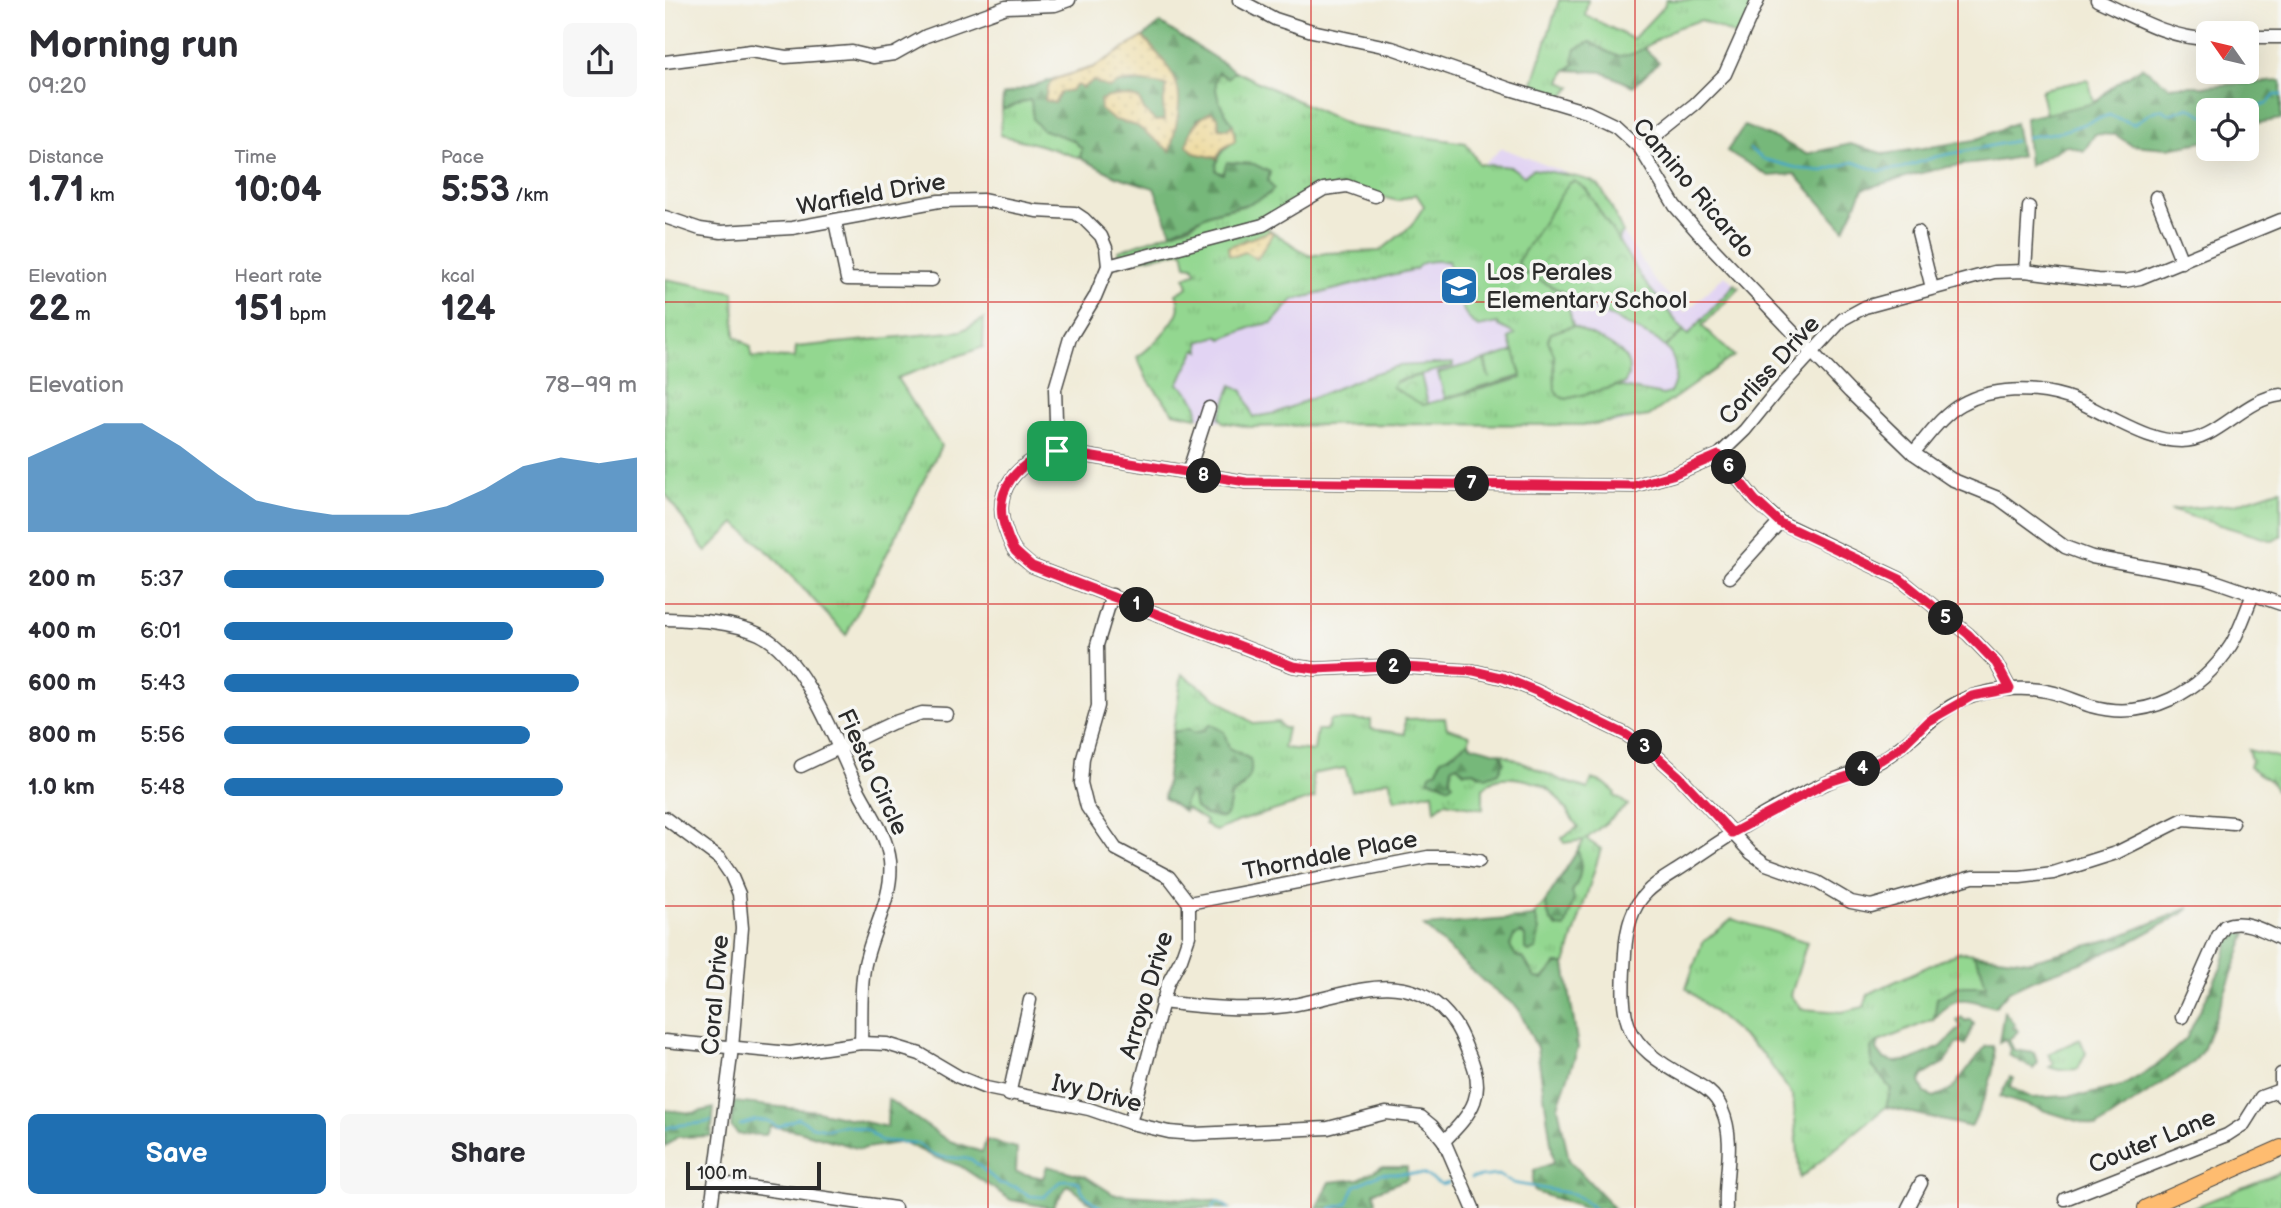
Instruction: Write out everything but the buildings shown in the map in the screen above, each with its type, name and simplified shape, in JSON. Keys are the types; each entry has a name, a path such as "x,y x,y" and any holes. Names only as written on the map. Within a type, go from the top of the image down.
{"main road":[{"path":"2147,1208 2281,1148"}],"street":[{"path":"665,62 751,51 786,57 852,52 873,57 894,54 926,36 1006,7 1055,5 1069,0"},
{"name":"Camino Ricardo","path":"1239,0 1275,19 1312,31 1392,48 1510,89 1587,112 1616,126 1640,148 1675,206 1811,352 1913,453 1951,479 1998,498 2065,547 2092,557 2206,578 2281,604"},
{"path":"1640,148 1703,96 1725,74 1758,0"},
{"path":"2097,0 2153,26 2196,39"},
{"path":"2259,37 2281,37"},
{"path":"1375,196 1347,186 1324,189 1263,225 1108,266 1095,297 1070,338 1055,389 1057,451 1040,455 1021,467 1012,475 1003,491 1001,515 1014,550 1032,566 1293,666 1315,669 1385,666 1474,671 1504,678 1536,691 1614,728 1643,745 1679,776 1751,853 1766,864 1818,882 1851,902 1871,906 1973,877 2020,877 2053,873 2116,853 2184,819 2233,823"},
{"path":"2157,197 2182,262"},
{"name":"Warfield Drive","path":"665,217 700,229 721,232 783,229 939,201 983,200 1036,211 1075,214 1101,236 1106,247 1108,266"},
{"path":"2025,271 2029,207"},
{"path":"835,220 847,279 932,280"},
{"name":"Corliss Drive","path":"1057,451 1223,480 1633,486 1672,475 1719,455 1745,430 1811,352 1843,319 1865,307 1994,272 2025,271 2125,281 2140,278 2281,220"},
{"path":"1918,232 1932,288"},
{"path":"1913,453 1947,415 1962,403 2000,392 2032,391 2068,398 2142,433 2163,440 2184,441 2200,438 2252,405 2270,396 2281,395"},
{"path":"1188,473 1209,408"},
{"path":"1719,455 1755,500 1780,523 1900,579 1968,634 1996,663 2010,689"},
{"path":"1730,577 1780,523"},
{"path":"1726,1208 1729,1144 1722,1108 1709,1090 1661,1064 1643,1050 1629,1029 1623,1007 1627,927 1646,893 1732,833 1826,783 1851,775 1881,760 1901,747 1928,721 1972,696 2010,689 2052,692 2094,707 2125,711 2151,707 2180,697 2208,674 2232,644 2253,594"},
{"name":"Arroyo Drive","path":"1112,595 1097,645 1098,706 1083,758 1081,783 1087,807 1116,849 1169,877 1189,903 1189,936 1162,1002 1130,1123"},
{"name":"Fiesta Circle","path":"665,619 729,625 761,635 781,652 814,696 856,787 882,832 890,862 888,888 864,970 861,1043"},
{"path":"801,766 892,723 922,713 946,714"},
{"name":"Coral Drive","path":"665,818 720,859 739,894 742,928 732,1048 711,1208"},
{"name":"Thorndale Place","path":"1189,903 1428,858 1451,857 1479,861"},
{"path":"2182,1017 2225,926 2239,923 2281,939"},
{"path":"1162,1002 1200,1007 1287,1006 1381,986 1405,988 1420,994 1443,1010 1455,1024 1477,1077 1476,1097 1470,1113 1444,1140"},
{"path":"1009,1095 1030,1000"},
{"name":"Ivy Drive","path":"665,1041 790,1053 861,1043 887,1044 920,1054 959,1077 986,1088 1009,1095 1089,1109 1130,1123 1169,1132 1194,1134 1328,1128 1375,1114 1421,1117 1433,1126 1444,1140 1473,1208"},
{"path":"2280,1093 2281,1074"},
{"name":"Couter Lane","path":"2065,1199 2227,1135 2244,1124 2261,1097 2280,1093"},
{"path":"715,1182 895,1208"},
{"path":"1908,1208 1921,1183"}],"shaded area":[{"name":"Los Perales Elementary School","path":"1502,148 1597,185 1623,233 1655,281 1685,313 1725,275 1739,288 1702,326 1734,356 1649,416 1622,422 1588,425 1361,424 1250,427 1173,412 1164,394 1176,354 1326,253 1380,251 1411,226 1422,212 1428,195 1471,175"}],"green space":[{"path":"1559,0 1588,0 1585,15 1633,39 1664,6 1666,0 1758,0 1741,38 1701,20 1676,28 1633,55 1615,57 1601,48 1566,70 1561,82 1572,87 1564,96 1532,86"},
{"path":"1160,23 1235,71 1228,78 1218,72 1216,80 1219,100 1233,125 1227,129 1219,128 1218,117 1211,113 1197,119 1194,153 1217,158 1216,171 1223,174 1227,162 1254,164 1270,172 1268,181 1274,189 1253,202 1212,213 1171,232 1154,188 1116,176 1080,158 1082,149 1073,140 1041,129 1033,119 1031,100 1002,109 1003,95 1054,79 1047,88 1045,100 1054,103 1061,92 1072,90 1077,85 1082,88 1093,81 1101,84 1146,82 1168,86 1163,104 1164,120 1155,121 1144,110 1139,99 1119,96 1100,100 1112,119 1137,126 1170,150 1178,114 1177,89 1167,66 1143,37"},
{"path":"1590,42 1622,56 1644,48 1659,62 1633,86 1602,72 1569,70 1575,63 1573,60 1576,49"},
{"path":"2142,67 2169,86 2281,81 2281,119 2259,123 2259,98 2196,98 2196,143 2168,148 2131,145 2116,135 2095,134 2084,151 2066,145 2029,166 2025,118 2094,103 2114,85"},
{"path":"1235,71 1353,127 1466,143 1479,164 1511,167 1524,176 1533,169 1597,184 1608,200 1623,233 1619,244 1586,189 1574,181 1568,185 1518,261 1522,271 1565,293 1573,326 1551,333 1548,340 1554,355 1555,390 1559,396 1566,399 1618,386 1663,395 1670,393 1675,369 1672,357 1665,347 1684,331 1688,335 1735,284 1739,288 1702,326 1734,356 1649,416 1588,425 1361,424 1250,427 1223,422 1219,417 1232,385 1243,391 1253,417 1276,413 1398,366 1453,363 1453,366 1396,381 1423,405 1522,378 1509,338 1515,334 1498,323 1478,327 1471,321 1461,306 1448,261 1431,261 1416,269 1293,300 1272,323 1255,326 1222,339 1218,336 1199,342 1200,351 1196,349 1178,384 1193,398 1197,417 1173,412 1147,379 1137,357 1172,323 1179,309 1176,294 1188,287 1185,277 1197,272 1193,266 1186,265 1183,251 1115,264 1119,251 1189,226 1208,214 1243,206 1269,194 1215,171 1221,153 1235,141 1231,123 1216,93 1218,72 1228,78","holes":["1336,186 1398,201 1416,194 1424,206 1411,226 1380,251 1310,256 1264,226"]},
{"path":"2086,80 2089,82 2094,103 2046,114 2041,92 2043,89"},
{"path":"1031,100 1041,129 1073,140 1082,149 1080,158 1000,135 1002,109"},
{"path":"2015,123 2021,156 1932,170 1863,189 1844,229 1795,174 1769,176 1727,151 1744,126 1806,154 1850,144 1885,154 1975,140"},
{"path":"1574,181 1586,189 1643,280 1684,331 1665,347 1657,340 1522,271 1518,261 1568,184"},
{"path":"665,279 734,292 735,336 751,347 751,357 795,358 796,347 961,331 984,319 983,347 897,378 941,446 846,635 773,556 735,523 706,552 665,493"},
{"path":"1573,326 1604,341 1623,355 1628,363 1629,373 1624,384 1566,399 1559,396 1555,390 1554,355 1548,340 1551,333"},
{"path":"1514,351 1521,376 1445,398 1438,373 1484,360 1489,378 1485,360"},
{"path":"1421,375 1428,404 1423,405 1392,387 1396,382"},
{"path":"2281,489 2281,536 2273,541 2170,510 2235,504"},
{"path":"1182,674 1254,724 1278,722 1283,728 1287,728 1283,748 1314,751 1317,730 1326,730 1330,720 1371,720 1371,729 1405,734 1405,719 1445,718 1447,728 1470,735 1469,741 1441,759 1433,773 1436,781 1445,785 1452,767 1457,765 1464,772 1474,771 1479,775 1504,762 1501,753 1563,781 1588,789 1592,779 1604,783 1628,805 1586,839 1601,849 1565,964 1556,964 1543,979 1535,978 1524,959 1515,954 1510,943 1520,933 1525,936 1537,921 1534,915 1545,902 1550,920 1570,896 1578,880 1578,850 1584,840 1564,843 1562,838 1578,827 1562,803 1546,787 1517,778 1496,779 1483,789 1483,809 1445,802 1435,810 1433,792 1395,800 1389,780 1352,791 1345,768 1312,774 1315,798 1216,831 1186,808 1184,811 1183,806 1189,792 1192,793 1195,808 1228,812 1231,796 1243,787 1240,753 1229,748 1224,733 1211,724 1203,731 1193,733 1189,729 1173,732"},
{"path":"1210,724 1224,732 1229,748 1250,759 1251,766 1250,776 1231,796 1228,812 1223,818 1205,815 1195,808 1192,793 1189,793 1183,806 1184,811 1164,798 1173,732 1189,729 1193,733 1203,731"},
{"path":"1469,741 1470,745 1501,753 1504,762 1499,772 1486,777 1474,771 1464,772 1457,765 1452,767 1450,779 1453,784 1449,787 1428,780 1430,774 1437,770 1441,759"},
{"path":"2248,750 2281,758 2281,797 2270,781 2249,767 2251,760"},
{"path":"1578,850 1581,867 1572,892 1574,899 1565,928 1557,927 1550,920 1545,902"},
{"path":"2189,908 2130,942 2009,991 1995,1007 1968,1000 1955,1001 1934,1019 1937,998 1959,986 1986,986 1981,968 1973,954 2030,961 2115,938"},
{"path":"1534,915 1539,930 1536,949 1529,952 1525,949 1525,936 1521,933 1514,936 1510,946 1516,956 1524,959 1535,978 1543,979 1557,964 1565,964 1578,1048 1558,1106 1569,1160 1614,1208 1585,1208 1535,1192 1532,1183 1534,1170 1554,1163 1537,1048 1518,1008 1483,981 1424,926"},
{"path":"1732,919 1807,942 1791,995 1802,1009 1842,1012 1864,1007 1868,994 1959,952 1973,954 1981,968 1986,986 1959,986 1938,998 1934,1019 1872,1047 1872,1066 1891,1089 1886,1107 1800,1178 1793,1096 1763,1054 1686,988 1702,943"},
{"path":"2247,933 2204,1048 2194,1062 2097,1127 2000,1097 2010,1077 2014,1079 2009,1087 2032,1098 2085,1095 2122,1086 2155,1067 2186,1039 2222,966 2230,936"},
{"path":"2004,1011 2015,1025 2013,1029 2018,1031 2009,1040 2014,1050 2034,1053 2038,1063 2033,1069 2009,1055 2010,1049 2005,1039 1999,1042"},
{"path":"1961,1017 1966,1021 1970,1019 1974,1024 1965,1045 1957,1043 1945,1062 1923,1076 1920,1082 1925,1093 1934,1097 1951,1090 1986,1046 1993,1046 1992,1075 1971,1127 1886,1107 1891,1089 1872,1066 1871,1048 1879,1042 1877,1050 1884,1059 1895,1062 1911,1060 1941,1047 1961,1027 1957,1021"},
{"path":"2080,1039 2086,1053 2078,1069 2059,1070 2050,1067 2054,1064 2048,1054"},
{"path":"888,1099 947,1140 982,1152 986,1140 1017,1148 1016,1172 1043,1178 1047,1166 1085,1176 1113,1194 1217,1201 1229,1208 1097,1208 1068,1185 1052,1208 1011,1200 960,1166 904,1142 860,1149 799,1131 770,1126 766,1135 738,1134 731,1127 734,1102 817,1111 887,1127"},
{"path":"714,1108 711,1136 677,1137 665,1147 665,1110 693,1113"},
{"path":"1381,1167 1407,1167 1407,1179 1374,1192 1376,1202 1366,1208 1317,1208 1330,1182 1359,1179"},
{"path":"2281,1172 2281,1208 2192,1208"}],"sand":[{"path":"1143,37 1167,66 1178,89 1178,114 1170,151 1137,126 1112,119 1101,110 1100,100 1119,96 1139,99 1144,110 1155,121 1164,120 1163,104 1167,86 1130,81 1109,88 1093,81 1082,88 1077,85 1072,90 1061,92 1054,103 1045,100 1047,88 1054,79 1094,67"},
{"path":"1211,112 1218,117 1219,128 1227,129 1233,125 1235,141 1222,149 1217,158 1194,153 1187,145 1195,125"},
{"path":"1270,231 1273,233 1257,259 1245,252 1229,255 1228,247"}],"waterway":[{"path":"2259,107 2268,103 2275,95 2281,95"},
{"path":"2027,137 2061,132 2109,115 2134,124 2161,109 2170,114 2189,107 2196,111"},
{"path":"1750,149 1763,159 1801,169 1823,171 1853,162 1880,171 2015,141"},
{"path":"740,1125 756,1120 768,1121 778,1127 798,1118 812,1126 827,1129 845,1125 867,1130 881,1141 917,1143 930,1153 942,1157 971,1159 999,1183 1016,1187 1030,1196 1044,1197 1062,1181 1079,1182 1088,1198 1103,1208"},
{"path":"665,1129 711,1121"},
{"path":"1331,1208 1347,1204 1355,1186 1382,1173 1423,1174 1441,1184 1449,1182"},
{"path":"1471,1178 1498,1175 1512,1183 1574,1194 1594,1208"},
{"path":"1212,1208 1217,1201 1229,1208"}],"place":[{"name":"Los Perales Elementary School","path":"1459,286"}],"route":[{"path":"1057,451 1246,482 1633,486 1672,475 1719,455 1755,500 1780,523 1900,579 1986,652 1996,663 2010,689 1972,696 1928,721 1901,747 1881,760 1778,806 1732,833 1679,776 1651,751 1625,734 1504,678 1474,671 1385,666 1315,669 1293,666 1032,566 1014,550 1005,529 1001,515 1003,491 1012,475 1021,467 1040,455 1057,451"}]}
